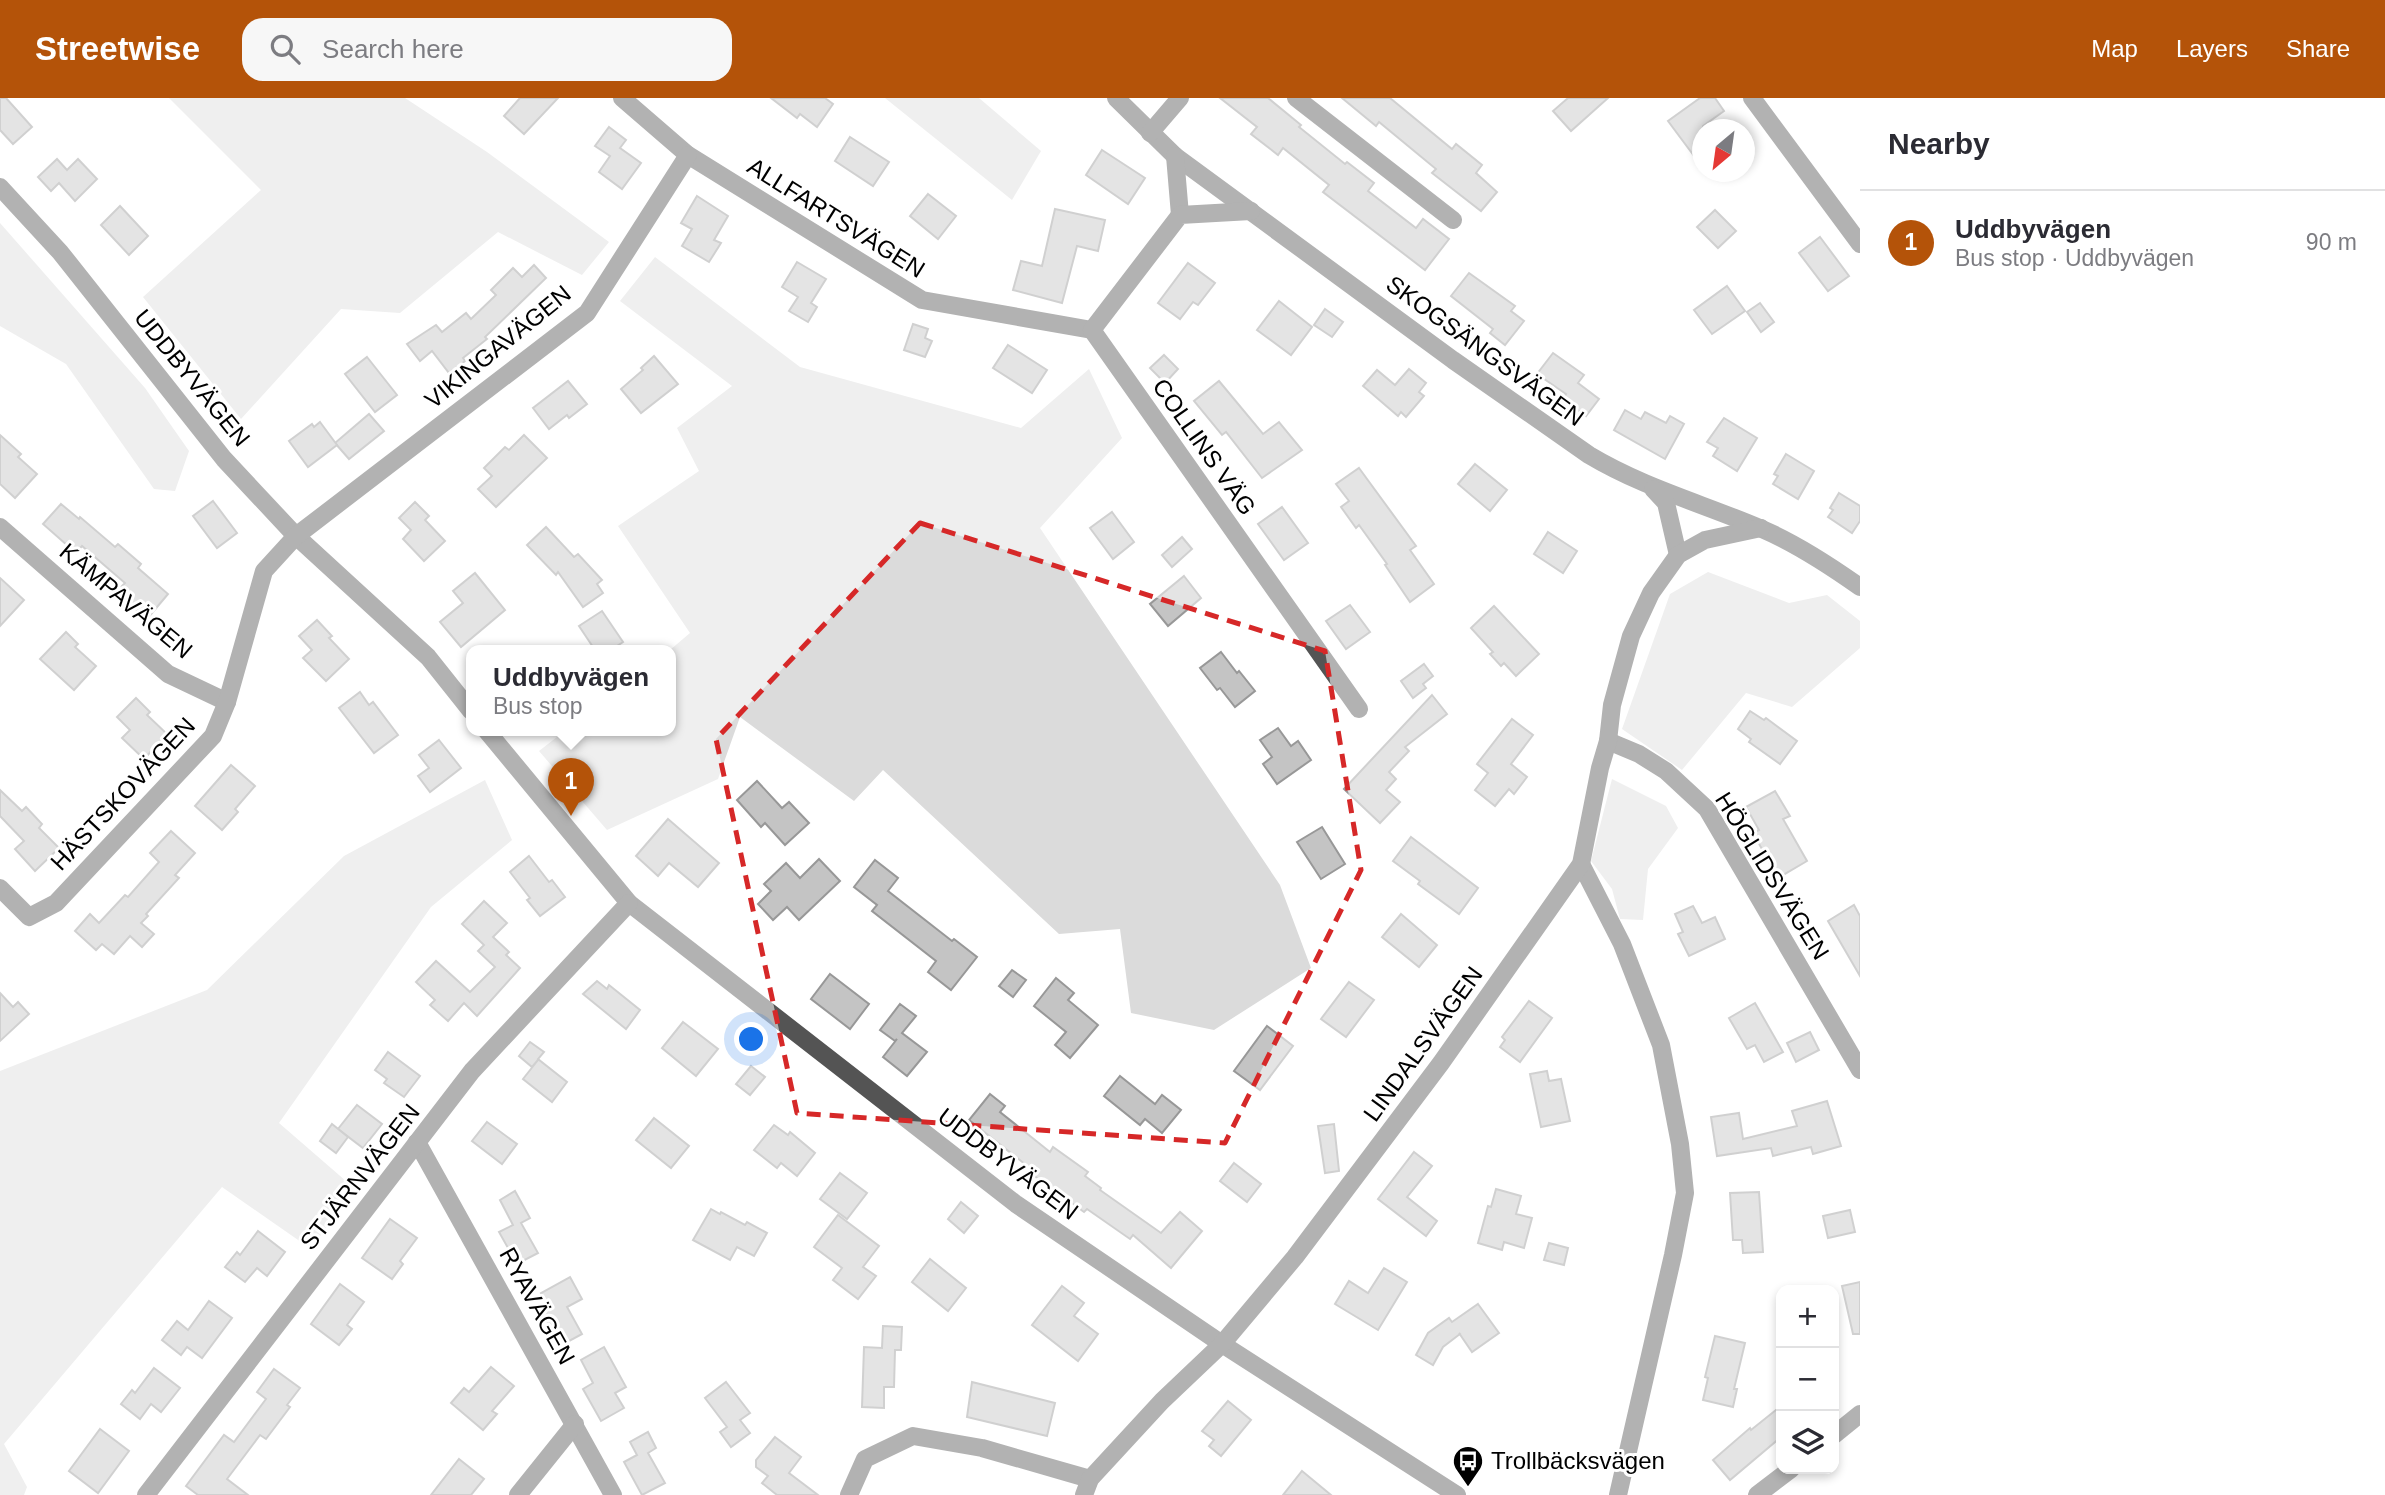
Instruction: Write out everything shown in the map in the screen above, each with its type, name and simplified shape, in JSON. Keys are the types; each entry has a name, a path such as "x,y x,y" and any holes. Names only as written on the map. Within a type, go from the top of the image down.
{"street":[{"name":"ALLFARTSVÄGEN","path":"622,98 688,155 922,300 1092,330"},
{"name":"SKOGSÄNGSVÄGEN","path":"1116,98 1175,156 1453,360 1589,455 1651,487 1761,528 1800,547 1860,587"},
{"path":"1150,133 1180,98"},
{"path":"1296,98 1453,220"},
{"path":"1752,98 1860,244"},
{"name":"VIKINGAVÄGEN","path":"296,536 587,313 688,155"},
{"path":"1092,330 1180,215 1175,156"},
{"name":"UDDBYVÄGEN","path":"0,187 60,252 224,459 296,536 428,657 466,706"},
{"path":"1180,215 1251,211"},
{"name":"COLLINS VÄG","path":"1092,330 1359,709"},
{"path":"1651,487 1666,503 1678,555"},
{"name":"KÄMPAVÄGEN","path":"0,527 168,674 227,702"},
{"name":"LINDALSVÄGEN","path":"1087,1487 1162,1401 1222,1344 1295,1257 1441,1063 1581,864 1608,741 1612,705 1631,636 1651,593 1678,555 1705,540 1761,528"},
{"name":"HÄSTSKOVÄGEN","path":"0,888 29,917 56,903 213,736 227,702 264,571 296,536"},
{"name":"UDDBYVÄGEN","path":"491,736 629,903 1016,1204 1222,1344 1457,1495"},
{"name":"HÖGLIDSVÄGEN","path":"1608,741 1639,754 1666,771 1707,809 1860,1070"},
{"path":"1581,864 1622,944 1661,1045 1680,1144 1685,1193 1618,1495"},
{"name":"STJÄRNVÄGEN","path":"146,1495 472,1071 629,903"},
{"name":"RYAVÄGEN","path":"418,1142 613,1495"},
{"path":"1839,1431 1860,1414"},
{"path":"518,1495 575,1424"},
{"path":"849,1495 865,1459 913,1436 982,1448 1087,1487"},
{"path":"1757,1495 1784,1474"}],"highlighted area":[{"path":"920,523 1325,651 1361,870 1225,1143 797,1113 716,739"}],"shaded area":[{"path":"169,98 405,98 487,152 609,242 582,275 498,232 400,313 341,309 241,419 143,297 261,190"},
{"path":"885,98 979,98 1041,151 1012,200"},
{"path":"0,223 145,388 189,451 175,491 154,489 66,364 0,326"},
{"path":"655,257 800,367 1021,428 1089,369 1122,438 1040,528 1280,885 1311,968 1214,1030 1131,1013 1120,929 1059,934 883,770 854,801 740,717 718,779 607,830 539,751 558,736 676,736 676,645 690,633 618,526 699,471 677,428 732,386 620,301"},
{"path":"1708,572 1789,603 1827,595 1860,621 1860,648 1792,707 1746,693 1682,770 1622,729 1670,594"},
{"path":"1612,779 1666,806 1678,828 1648,869 1643,920 1620,919 1612,889 1591,861"},
{"path":"485,780 512,840 431,907 279,1123 354,1188 311,1249 222,1187 4,1444 27,1487 24,1495 0,1495 0,1071 207,990 344,856"}],"building":[{"path":"0,98 6,98 32,127 13,144 0,130"},
{"path":"520,98 558,98 524,134 504,116"},
{"path":"771,98 825,98 833,104 817,127 800,114 797,118"},
{"path":"1220,98 1268,98 1345,164 1347,162 1374,183 1368,191 1416,228 1423,219 1449,239 1425,270 1323,192 1329,185 1283,148 1278,155 1251,134 1257,127"},
{"path":"1342,98 1390,98 1452,149 1456,144 1482,165 1476,173 1497,192 1481,211 1432,173 1436,169 1379,122 1376,126"},
{"path":"1568,98 1608,98 1571,131 1553,111"},
{"path":"1700,98 1715,98 1724,111 1713,119 1692,119 1692,153 1668,121"},
{"path":"609,127 626,140 620,148 641,163 622,189 599,172 610,156 595,146"},
{"path":"850,137 889,162 873,186 835,161"},
{"path":"1102,150 1145,178 1128,204 1086,175"},
{"path":"57,159 67,170 78,159 97,179 75,201 59,183 51,191 38,177"},
{"path":"928,194 956,216 938,239 910,216"},
{"path":"697,196 728,216 714,240 721,243 709,262 682,246 692,229 681,223"},
{"path":"120,206 148,236 129,255 101,225"},
{"path":"1055,209 1105,220 1098,251 1077,246 1062,303 1013,290 1021,261 1042,266"},
{"path":"1715,210 1736,231 1718,248 1697,227"},
{"path":"1820,237 1849,276 1828,291 1799,253"},
{"path":"797,262 826,279 811,303 817,307 808,322 789,311 798,297 782,287"},
{"path":"1188,263 1215,283 1198,305 1193,302 1180,319 1158,303"},
{"path":"534,265 546,278 485,337 487,339 463,358 465,361 449,373 432,351 420,361 407,344 436,325 442,332 466,313 471,319 496,295 491,290 513,268 522,277"},
{"path":"1469,273 1515,306 1511,311 1524,321 1505,345 1490,333 1493,329 1451,296"},
{"path":"1727,286 1745,311 1712,334 1694,310"},
{"path":"1279,301 1312,327 1291,355 1257,330"},
{"path":"1760,303 1774,322 1761,332 1747,312"},
{"path":"1325,309 1343,322 1332,337 1314,325"},
{"path":"913,324 928,329 925,338 932,341 925,357 904,350"},
{"path":"1008,345 1047,370 1032,393 993,368"},
{"path":"1553,353 1584,375 1578,383 1599,399 1586,416 1563,399 1566,394 1537,374"},
{"path":"1164,355 1178,369 1165,383 1150,368"},
{"path":"654,356 678,384 641,413 621,389 643,370 641,368"},
{"path":"367,357 397,395 375,412 345,374"},
{"path":"1409,369 1426,383 1419,392 1424,396 1406,417 1401,412 1398,416 1363,386 1377,370 1395,385"},
{"path":"568,381 587,404 549,429 533,408"},
{"path":"1219,381 1263,434 1279,422 1302,450 1262,478 1226,432 1222,435 1194,401"},
{"path":"1625,410 1641,419 1645,412 1666,423 1670,416 1684,424 1665,459 1614,430"},
{"path":"369,414 384,431 349,459 335,443"},
{"path":"1724,418 1757,438 1737,471 1713,456 1718,448 1707,442"},
{"path":"320,422 337,445 308,467 289,441 312,424 314,427"},
{"path":"0,435 21,454 18,457 37,474 15,498 0,484"},
{"path":"524,435 547,458 496,507 478,489 492,476 484,468 505,447 509,450"},
{"path":"1786,454 1814,471 1798,499 1773,484 1778,476 1774,474"},
{"path":"1475,464 1507,490 1490,511 1458,484"},
{"path":"1359,468 1416,546 1410,550 1434,584 1410,602 1359,525 1356,528 1341,507 1349,501 1336,484"},
{"path":"1839,493 1860,506 1860,521 1852,533 1828,517"},
{"path":"213,501 237,533 217,548 193,516"},
{"path":"415,502 429,516 425,520 445,541 424,561 403,539 411,530 399,518"},
{"path":"61,504 115,547 118,544 141,564 138,568 168,594 147,619 116,592 125,583 82,546 76,553 43,524"},
{"path":"1282,507 1308,543 1284,560 1258,524"},
{"path":"1112,512 1134,542 1113,559 1090,528"},
{"path":"546,527 574,557 578,554 602,580 597,584 603,593 583,607 558,572 556,575 527,545"},
{"path":"1548,532 1577,551 1563,573 1534,554"},
{"path":"1182,537 1192,549 1172,567 1162,555"},
{"path":"475,573 505,610 461,647 440,622 463,603 453,591"},
{"path":"1184,576 1201,598 1168,626 1150,604"},
{"path":"0,578 24,600 0,626"},
{"path":"1350,605 1370,632 1346,649 1326,621"},
{"path":"1494,606 1539,654 1516,676 1504,663 1501,666 1490,654 1493,652 1471,628"},
{"path":"602,611 623,642 618,645 592,645 579,626"},
{"path":"317,620 332,636 329,638 349,659 326,681 303,658 312,650 299,636"},
{"path":"66,632 78,644 75,647 96,666 74,690 40,659"},
{"path":"1221,652 1255,691 1235,707 1200,668"},
{"path":"1424,664 1433,676 1423,684 1426,688 1413,698 1401,681"},
{"path":"360,692 369,705 373,702 398,735 374,753 339,708"},
{"path":"1432,695 1447,714 1405,747 1409,751 1389,772 1396,779 1386,790 1400,802 1380,823 1344,789"},
{"path":"136,698 150,712 147,715 167,734 144,759 122,738 130,730 117,717"},
{"path":"1750,711 1764,720 1766,718 1797,741 1780,764 1749,742 1751,739 1738,729"},
{"path":"1512,719 1533,735 1511,764 1527,777 1514,794 1509,789 1495,806 1475,790 1488,773 1477,764"},
{"path":"1278,728 1291,746 1298,741 1311,760 1277,784 1263,764 1272,757 1260,740"},
{"path":"439,740 461,768 430,792 418,776 429,768 419,755"},
{"path":"231,765 255,786 235,809 238,812 222,830 195,806"},
{"path":"757,781 782,808 789,802 809,823 785,845 765,823 761,827 737,800"},
{"path":"0,790 22,811 26,807 42,824 39,828 59,848 35,871 15,849 24,841 0,816"},
{"path":"1775,791 1790,816 1783,819 1807,861 1778,878 1753,833 1759,830 1746,807"},
{"path":"668,819 719,863 698,887 669,863 658,876 636,856"},
{"path":"1322,827 1345,864 1321,879 1297,842"},
{"path":"171,831 195,853 175,875 179,878 141,923 154,934 142,947 130,936 114,954 102,944 96,950 75,931 90,914 99,923 125,895 128,897 159,862 150,853"},
{"path":"1411,837 1478,888 1459,914 1418,884 1420,881 1393,861"},
{"path":"529,856 549,882 552,880 565,897 540,916 510,872"},
{"path":"819,859 840,881 799,920 787,907 773,920 758,904 771,891 764,884 786,863 800,878"},
{"path":"875,860 898,878 888,891 977,957 951,990 928,972 936,961 872,911 877,905 854,887"},
{"path":"484,901 507,923 493,937 509,952 506,955 520,968 477,1016 464,1003 448,1021 430,1005 435,1000 416,982 436,961 470,992 495,967 478,951 484,945 462,924"},
{"path":"1854,905 1860,916 1860,976 1828,921"},
{"path":"1693,906 1702,923 1715,917 1725,939 1689,956 1678,934 1683,932 1675,914"},
{"path":"1401,914 1437,945 1419,967 1382,937"},
{"path":"1012,970 1026,980 1013,997 999,986"},
{"path":"830,974 869,1004 850,1029 811,999"},
{"path":"1056,978 1074,993 1068,1000 1098,1025 1070,1058 1055,1045 1066,1032 1034,1006"},
{"path":"597,981 607,989 609,985 640,1010 626,1029 583,994"},
{"path":"1349,982 1374,1000 1346,1037 1321,1019"},
{"path":"0,993 13,1007 18,1002 29,1014 0,1041"},
{"path":"1529,1001 1552,1018 1520,1062 1500,1047 1505,1040 1502,1037"},
{"path":"1755,1003 1783,1052 1764,1062 1755,1045 1747,1049 1729,1018"},
{"path":"900,1004 916,1016 902,1033 927,1052 907,1076 883,1057 897,1039 895,1041 880,1030"},
{"path":"683,1022 718,1049 696,1076 662,1048"},
{"path":"1267,1026 1293,1046 1260,1090 1234,1071"},
{"path":"1810,1032 1819,1050 1796,1062 1787,1043"},
{"path":"530,1042 544,1052 538,1059 567,1082 552,1102 523,1079 538,1060 532,1067 519,1056"},
{"path":"388,1052 420,1076 404,1097 384,1083 387,1079 375,1070"},
{"path":"751,1066 765,1077 750,1095 736,1084"},
{"path":"1547,1071 1549,1081 1561,1079 1570,1121 1541,1127 1530,1074"},
{"path":"1120,1076 1155,1104 1162,1095 1181,1110 1162,1133 1145,1119 1140,1125 1104,1096"},
{"path":"990,1094 1005,1106 1000,1112 1050,1152 1053,1147 1088,1172 1085,1176 1101,1188 1100,1190 1161,1233 1180,1212 1202,1231 1171,1268 1133,1235 1130,1239 1087,1209 1084,1212 1033,1175 1035,1172 969,1120"},
{"path":"1827,1101 1841,1146 1813,1154 1811,1147 1773,1156 1771,1148 1717,1156 1711,1117 1739,1113 1743,1139 1797,1126 1792,1111"},
{"path":"357,1105 382,1124 363,1148 338,1129"},
{"path":"654,1118 689,1146 671,1168 636,1140"},
{"path":"487,1122 517,1144 502,1164 472,1141"},
{"path":"332,1124 348,1137 336,1153 320,1141"},
{"path":"1334,1124 1339,1171 1325,1173 1318,1126"},
{"path":"774,1125 788,1135 790,1132 815,1153 797,1176 781,1163 777,1168 754,1150"},
{"path":"1414,1152 1432,1166 1407,1197 1437,1221 1426,1236 1378,1199"},
{"path":"1234,1163 1261,1184 1247,1202 1220,1181"},
{"path":"840,1173 867,1193 847,1219 820,1199"},
{"path":"1496,1189 1521,1196 1516,1214 1532,1218 1524,1248 1504,1242 1502,1250 1478,1243 1488,1206 1491,1207"},
{"path":"515,1191 530,1218 521,1223 538,1253 517,1264 499,1232 513,1225 500,1200"},
{"path":"1759,1192 1763,1252 1743,1253 1742,1240 1733,1240 1730,1193"},
{"path":"961,1202 978,1216 964,1233 948,1219"},
{"path":"711,1209 745,1225 747,1222 767,1233 754,1256 737,1247 730,1260 693,1240"},
{"path":"1850,1210 1855,1232 1828,1238 1823,1216"},
{"path":"838,1215 879,1246 863,1267 876,1276 858,1299 833,1280 842,1268 814,1247"},
{"path":"390,1219 417,1238 400,1261 403,1264 392,1279 362,1258"},
{"path":"258,1231 285,1252 267,1276 257,1268 245,1282 225,1267 237,1252 240,1255"},
{"path":"1549,1243 1568,1248 1564,1265 1544,1260"},
{"path":"930,1259 966,1288 948,1311 912,1282"},
{"path":"1384,1268 1407,1282 1378,1330 1335,1304 1349,1281 1368,1293"},
{"path":"570,1277 582,1299 567,1307 582,1334 560,1346 542,1313 550,1308 541,1293"},
{"path":"1860,1282 1860,1334 1853,1334 1842,1286"},
{"path":"340,1284 364,1302 347,1325 352,1329 339,1345 311,1324"},
{"path":"1062,1286 1084,1303 1074,1316 1098,1334 1078,1361 1032,1325"},
{"path":"209,1301 232,1318 202,1358 187,1347 181,1355 162,1340 177,1321 188,1330"},
{"path":"1478,1304 1499,1333 1472,1352 1460,1334 1443,1347 1433,1365 1416,1355 1428,1333 1449,1318 1452,1322"},
{"path":"883,1326 902,1327 901,1350 895,1350 894,1387 884,1387 884,1408 862,1407 864,1347 882,1348"},
{"path":"1715,1336 1745,1343 1734,1389 1737,1389 1733,1407 1703,1400 1708,1378 1705,1377"},
{"path":"604,1347 626,1387 615,1393 624,1408 601,1421 583,1389 593,1383 581,1360"},
{"path":"491,1367 514,1386 492,1411 497,1414 483,1430 451,1403 464,1388 469,1392"},
{"path":"154,1368 180,1388 161,1412 151,1404 140,1419 121,1404 132,1390 135,1393"},
{"path":"274,1369 300,1388 287,1405 290,1407 266,1439 260,1435 227,1479 248,1495 198,1495 186,1486 224,1435 234,1442 266,1399 257,1392"},
{"path":"726,1382 750,1413 740,1420 750,1433 731,1447 720,1432 727,1427 705,1398"},
{"path":"972,1382 1055,1403 1047,1436 967,1417"},
{"path":"1228,1401 1251,1420 1221,1456 1209,1446 1214,1440 1202,1431"},
{"path":"1776,1410 1776,1441 1730,1480 1713,1460 1750,1428 1751,1430"},
{"path":"100,1429 129,1451 98,1493 69,1471"},
{"path":"648,1432 656,1448 648,1453 665,1483 642,1495 624,1462 637,1455 630,1442"},
{"path":"775,1437 801,1457 789,1473 818,1495 777,1495 762,1483 768,1476 756,1467 756,1460"},
{"path":"459,1459 484,1479 471,1495 431,1495"},
{"path":"1302,1471 1331,1495 1283,1495"}],"place":[{"name":"Uddbyvägen","path":"571,816"},
{"name":"Trollbäcksvägen","path":"1468,1488"}]}
